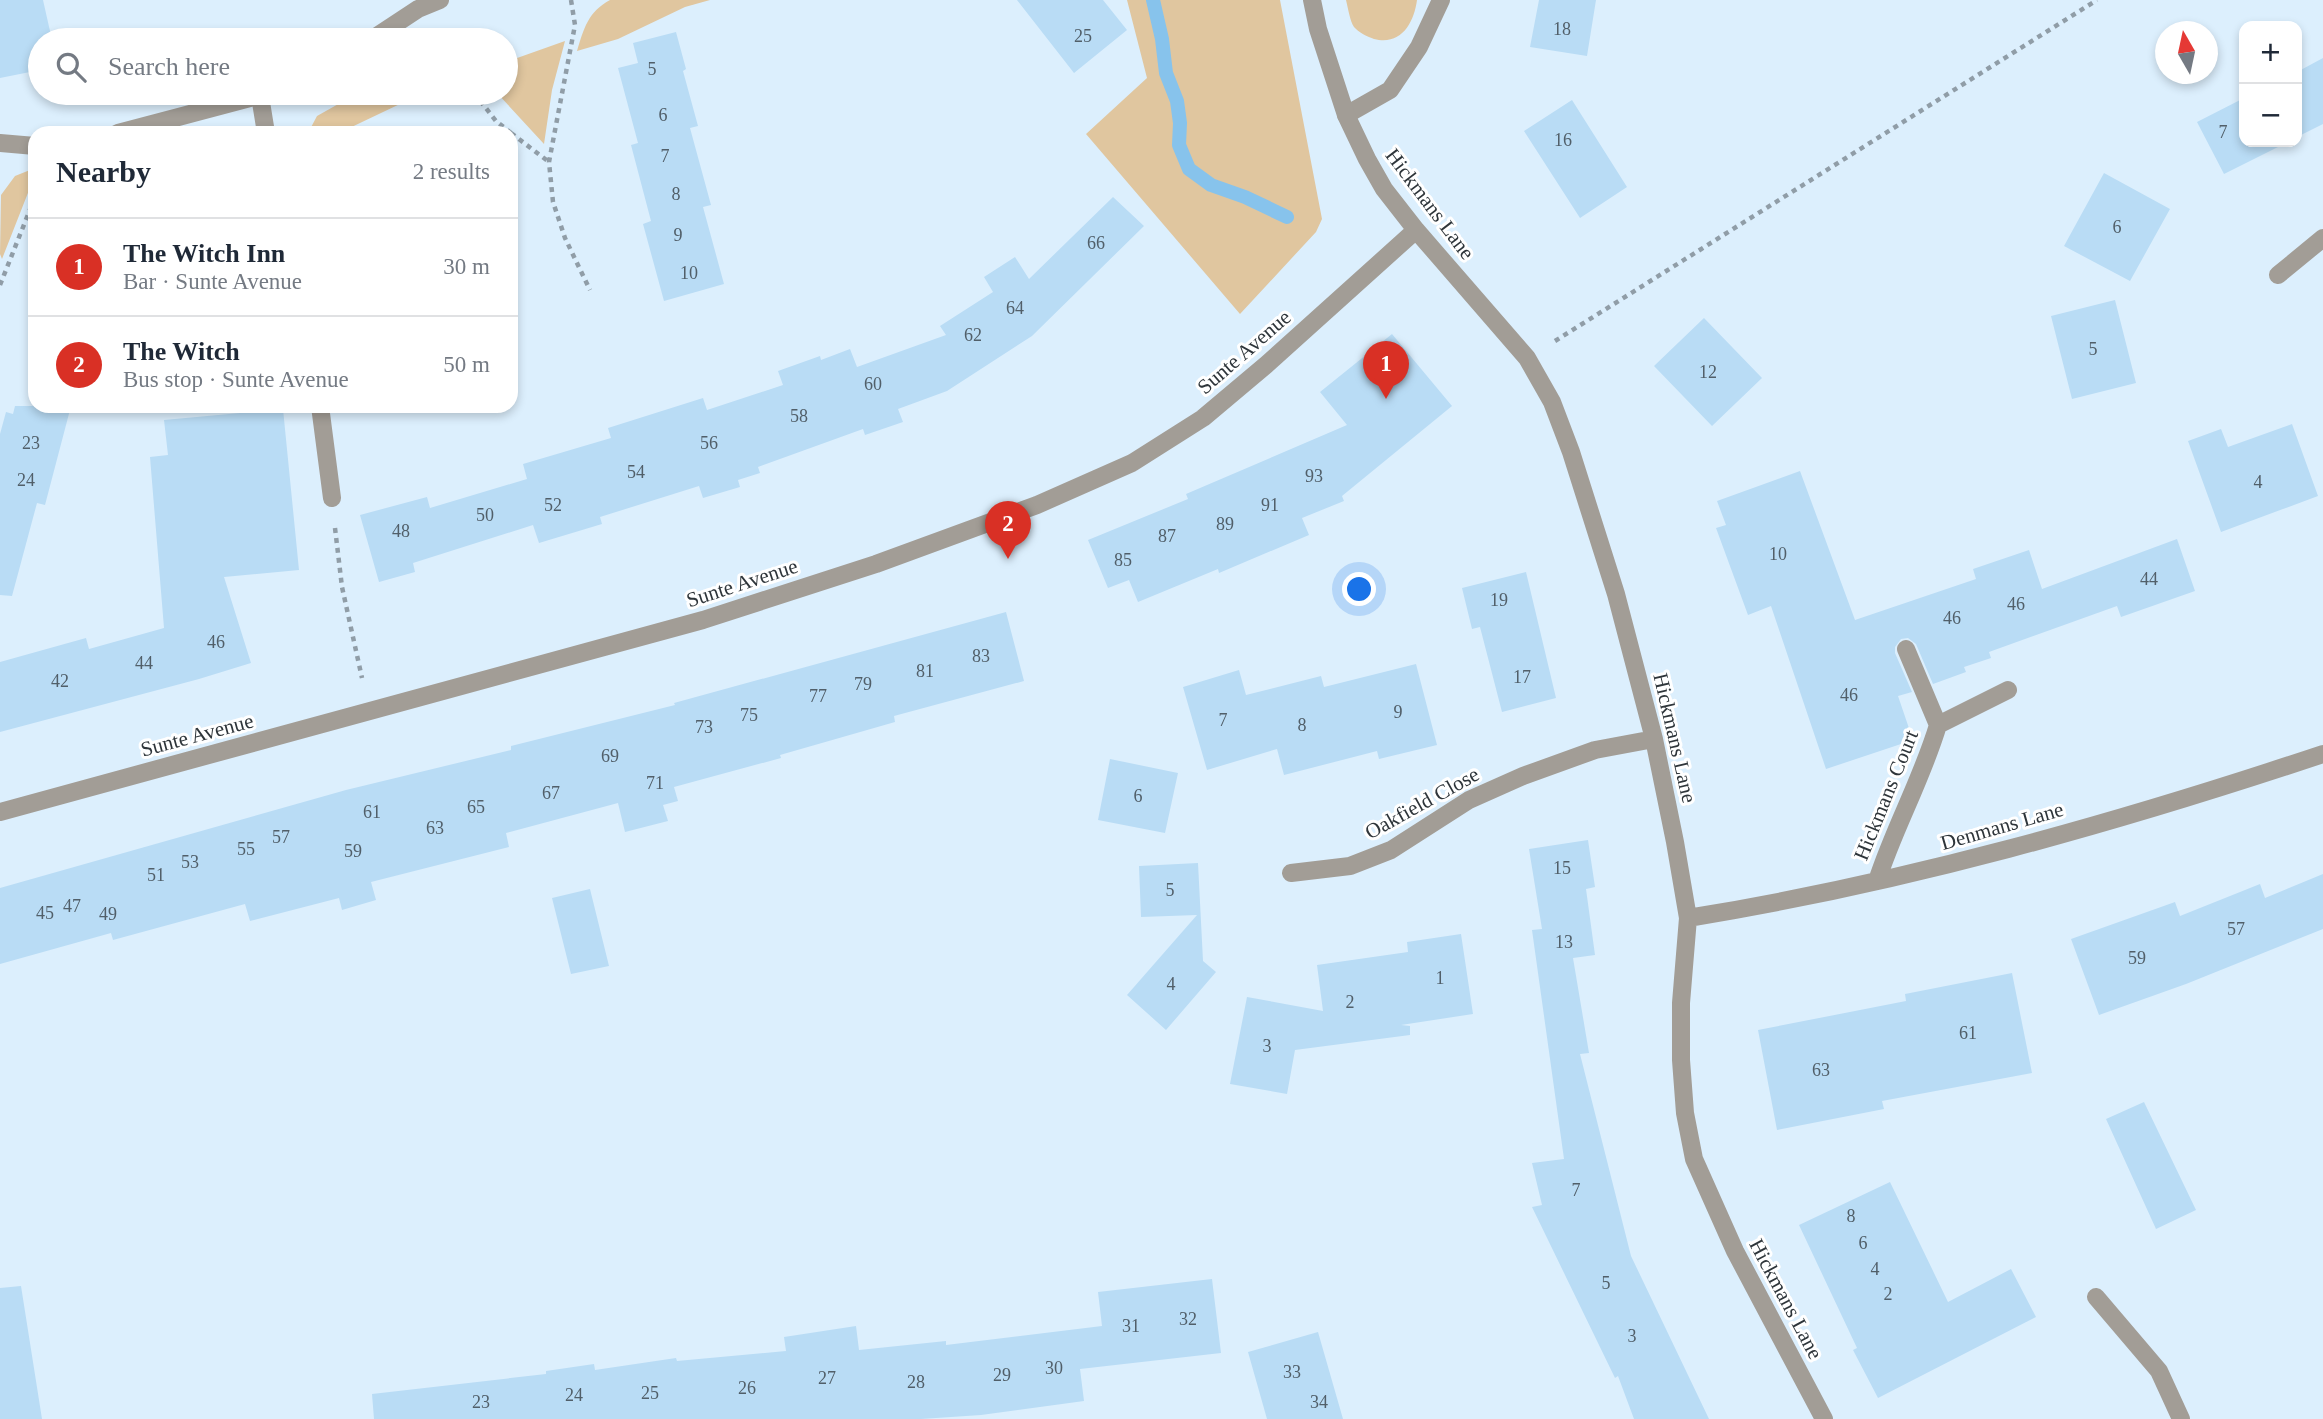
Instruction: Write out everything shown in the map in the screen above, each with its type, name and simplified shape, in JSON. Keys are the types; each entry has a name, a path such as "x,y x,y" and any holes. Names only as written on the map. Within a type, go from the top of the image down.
{"street":[{"path":"389,28 418,9 439,0"},
{"name":"Hickmans Lane","path":"1312,0 1318,29 1346,115 1367,159 1384,188 1416,230 1527,358 1552,402 1571,453 1616,594 1654,739 1675,842 1688,918 1681,1003 1681,1060 1685,1113 1695,1159 1735,1251 1824,1419"},
{"path":"1346,115 1390,90 1419,47 1441,0"},
{"path":"144,126 223,105"},
{"path":"265,105 266,126"},
{"path":"1,146 28,146"},
{"name":"Sunte Avenue","path":"0,812 703,620 864,568 1037,505 1132,463 1203,418 1416,230"},
{"path":"2278,275 2323,238"},
{"path":"321,413 332,498"},
{"name":"Hickmans Court","path":"1877,881 1889,842 1929,756 1938,725 1906,649"},
{"name":"Hickmans Court","path":"1938,725 2008,690"},
{"name":"Oakfield Close","path":"1291,873 1350,866 1391,850 1469,800 1523,776 1595,750 1654,739"},
{"name":"Denmans Lane","path":"1688,918 1961,863 2323,754"},
{"path":"2096,1297 2159,1371 2181,1419"}],"path":[{"path":"570,0 575,25 549,162 553,202 565,238 590,290"},
{"path":"1527,358 2097,0"},
{"path":"483,105 502,126"},
{"path":"518,138 549,162"},
{"path":"0,285 28,215"},
{"path":"332,498 342,587 369,713"}],"shaded area":[{"path":"610,0 710,0 685,7 618,39 577,51 592,15"},
{"path":"1127,0 1280,0 1322,219 1316,232 1240,314 1086,134 1147,78"},
{"path":"1346,0 1417,0 1413,17 1404,31 1392,39 1383,40 1369,37 1354,27"},
{"path":"565,41 552,90 544,144 508,105 518,105 518,58"},
{"path":"337,105 398,105 354,126 312,126 317,116"},
{"path":"28,171 28,193 2,259 1,195 15,176"}],"building":[{"path":"0,0 43,0 49,28 28,28 28,72 0,78"},
{"path":"1017,0 1103,0 1127,30 1074,73"},
{"path":"1539,0 1596,0 1587,56 1530,47"},
{"path":"676,32 698,126 690,128 711,205 703,207 724,284 664,301 643,224 651,221 631,145 638,143 618,68 638,63 633,43"},
{"path":"2323,58 2323,124 2302,134 2302,84 2302,69"},
{"path":"1572,100 1627,187 1580,218 1524,131"},
{"path":"2239,101 2239,147 2278,147 2224,174 2197,122"},
{"path":"2104,173 2170,209 2130,281 2064,246"},
{"path":"1113,197 1144,226 1032,336 947,391 898,409 903,422 865,435 863,429 758,467 760,473 738,480 740,487 703,498 699,486 600,517 602,524 539,543 533,525 413,563 415,572 379,582 360,515 427,497 430,508 527,479 523,464 611,438 608,428 703,398 707,410 783,385 778,371 820,356 821,360 850,349 857,367 946,335 940,326 993,292 984,277 1015,257 1029,279"},
{"path":"2115,300 2136,383 2072,399 2051,316"},
{"path":"1704,318 1762,378 1712,426 1654,366"},
{"path":"1392,334 1452,406 1342,496 1344,501 1302,518 1309,535 1219,573 1218,569 1138,602 1129,580 1108,588 1088,540 1188,499 1186,494 1347,425 1320,392"},
{"path":"15,406 28,406 28,413 69,413 45,505 37,503 12,596 0,595 0,434 6,412 13,414"},
{"path":"240,413 283,413 299,570 224,577 251,663 0,732 0,662 86,638 89,649 164,628 150,457 168,455 164,420"},
{"path":"2292,424 2318,496 2221,532 2188,441 2221,429 2228,447"},
{"path":"1800,471 1855,620 1976,579 1973,569 2029,550 2042,589 2177,539 2195,591 2121,617 2117,606 1989,652 1991,658 1964,667 1966,672 1933,684 1916,644 1908,638 1901,639 1895,647 1895,653 1912,692 1898,696 1913,740 1826,769 1771,606 1748,615 1716,528 1726,525 1717,501"},
{"path":"1526,572 1556,698 1502,712 1480,627 1472,629 1462,588"},
{"path":"1006,612 1024,681 894,716 895,722 780,755 781,758 674,787 678,801 663,805 668,821 625,832 618,803 506,833 509,847 371,882 376,900 342,910 339,898 250,921 245,904 113,940 111,933 0,964 0,888 346,790 511,750 511,746 675,705 674,703"},
{"path":"1416,664 1437,745 1379,759 1377,751 1284,775 1277,749 1207,770 1183,687 1239,670 1246,695 1321,676 1324,687"},
{"path":"1110,759 1178,773 1165,833 1098,820"},
{"path":"1588,840 1595,887 1586,889 1595,955 1573,958 1589,1053 1580,1054 1631,1256 1709,1419 1634,1419 1618,1376 1615,1378 1532,1207 1542,1205 1532,1163 1564,1159 1532,930 1542,929 1529,849"},
{"path":"1198,863 1203,961 1216,972 1166,1030 1127,995 1197,915 1141,917 1139,866"},
{"path":"2323,874 2323,929 2186,984 2099,1015 2071,939 2175,902 2180,916 2260,884 2265,898"},
{"path":"590,889 609,966 571,974 552,898"},
{"path":"1461,934 1473,1014 1401,1025 1410,1026 1410,1035 1295,1050 1287,1094 1230,1084 1247,997 1323,1011 1317,965 1408,952 1407,942"},
{"path":"2012,973 2032,1073 1882,1101 1884,1109 1777,1130 1758,1030 1906,1001 1905,994"},
{"path":"2144,1102 2196,1210 2156,1229 2106,1119"},
{"path":"1890,1182 1948,1302 2011,1269 2036,1317 1878,1398 1853,1350 1857,1348 1799,1225"},
{"path":"1212,1279 1221,1353 1080,1369 1084,1401 981,1415 921,1419 374,1419 372,1394 546,1374 546,1371 594,1364 595,1370 676,1358 677,1361 786,1351 784,1337 856,1326 859,1350 946,1341 946,1345 1102,1326 1098,1292"},
{"path":"21,1286 42,1419 0,1419 0,1288"},
{"path":"1318,1332 1343,1419 1267,1419 1248,1352"}],"waterway":[{"path":"1153,0 1166,73 1177,101 1179,145 1189,169 1211,185 1245,197 1287,217"}],"place":[{"name":"The Witch Inn","path":"1386,399"},
{"name":"The Witch","path":"1008,559"}]}
